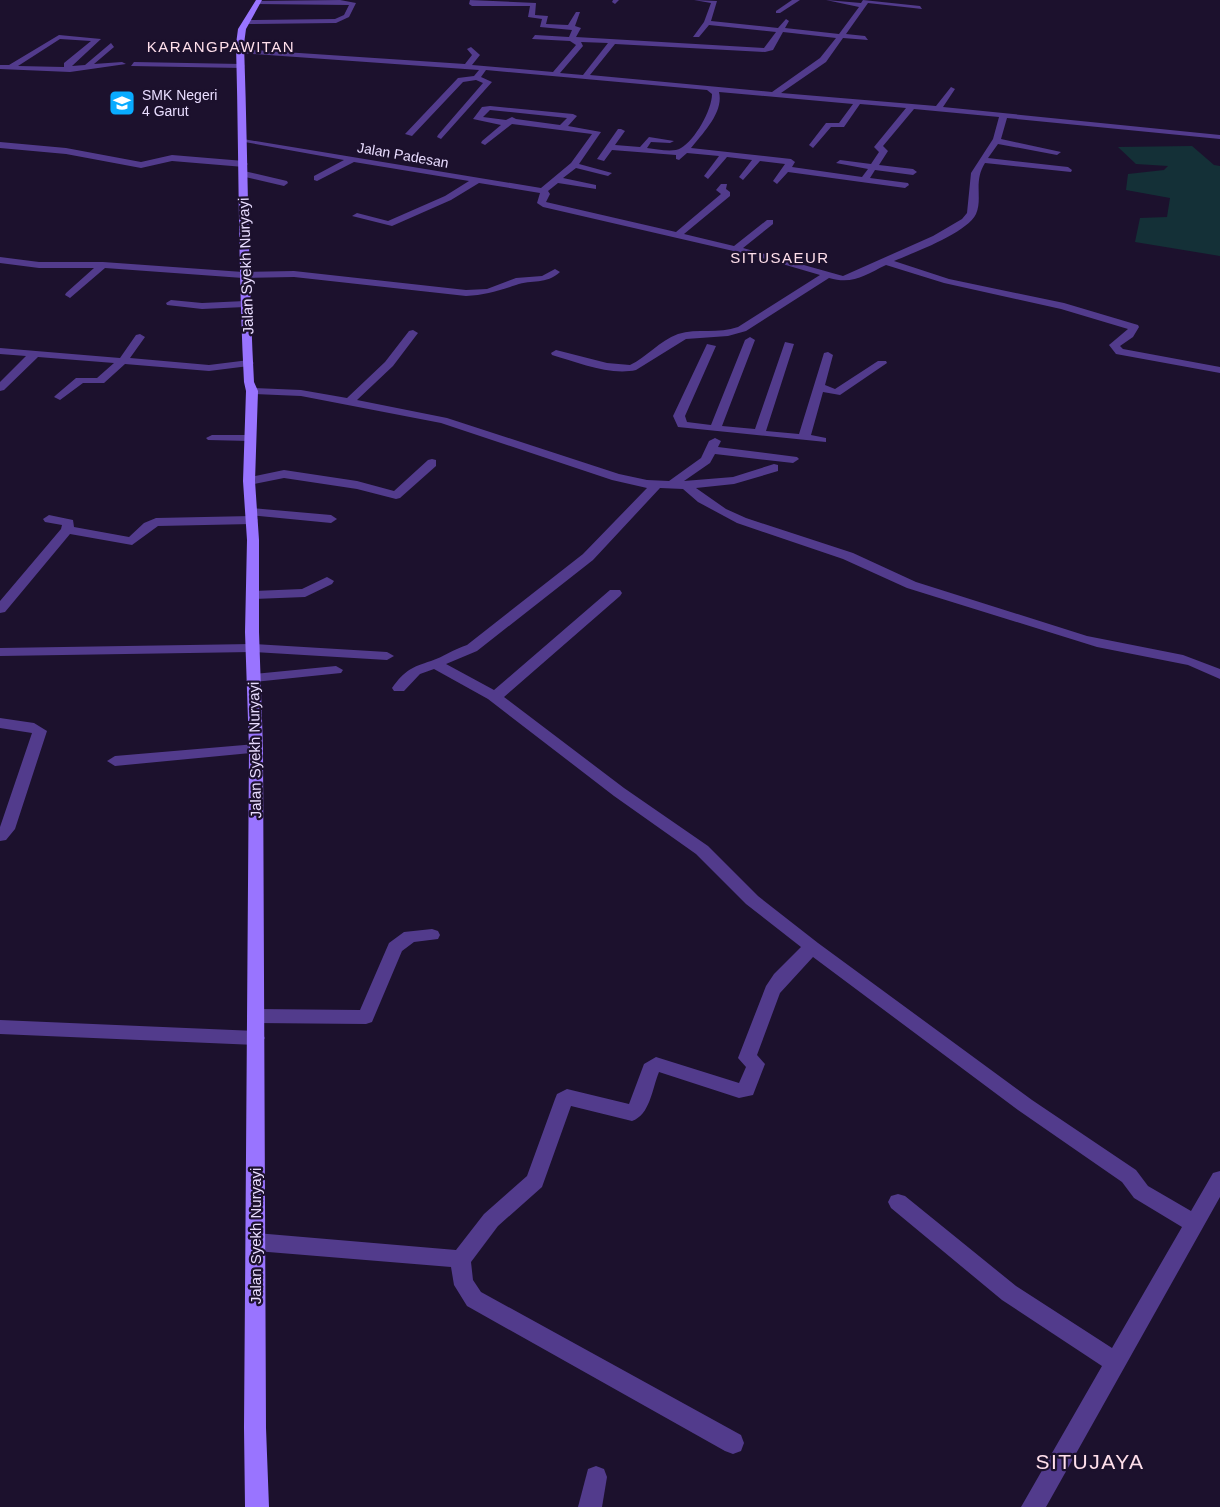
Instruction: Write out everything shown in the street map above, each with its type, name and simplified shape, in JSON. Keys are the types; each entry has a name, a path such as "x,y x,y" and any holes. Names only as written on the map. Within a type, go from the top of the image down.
{"main road":[{"name":"Jalan Syekh Nuryayi","path":"257,1507 256,749 252,648 254,595 252,516 249,481 252,391 249,382 243,275 244,169 241,34 258,1"}],"street":[{"path":"473,0 472,4 502,2 534,4 531,17 546,17 542,26 577,28 571,39"},
{"path":"696,35 707,23 715,1 697,0"},
{"path":"778,12 797,0"},
{"path":"829,0 920,8"},
{"path":"246,21 336,21 347,16 353,3 258,1"},
{"path":"864,3 887,10"},
{"path":"774,94 817,66 864,3"},
{"path":"506,12 532,12"},
{"path":"570,28 578,13"},
{"path":"728,41 743,14"},
{"path":"760,40 771,18"},
{"path":"760,40 767,50 786,21"},
{"path":"707,23 728,41 760,40"},
{"path":"535,37 728,41 760,40 780,30 865,38"},
{"path":"40,36 97,39 71,59 67,65 70,69"},
{"path":"11,67 59,37"},
{"path":"571,39 580,44 610,44 584,76"},
{"path":"555,73 580,44"},
{"path":"85,69 111,45"},
{"path":"467,67 476,55 471,49"},
{"path":"573,53 582,54"},
{"path":"591,54 600,55"},
{"path":"0,67 85,69 122,64 241,59 467,67 912,106 1220,137"},
{"path":"565,62 574,63"},
{"path":"584,63 593,64"},
{"path":"476,78 484,68"},
{"path":"409,134 463,79 487,80 483,89 456,120 441,132"},
{"path":"454,87 483,89"},
{"path":"674,163 713,111 718,98 717,93 710,89"},
{"path":"938,109 951,89"},
{"path":"444,96 454,97"},
{"path":"899,105 902,96"},
{"path":"464,98 474,99"},
{"path":"813,146 829,125 841,125 858,102"},
{"path":"435,106 445,107"},
{"path":"865,179 884,151 878,147 912,106"},
{"path":"455,108 465,109"},
{"path":"563,128 572,116 488,108 477,119 563,128 595,131 598,134 574,165 543,191 546,195 542,201 543,204 736,249 843,279 850,278 946,233 967,220 971,214 975,172 1002,130 1003,116"},
{"path":"485,143 509,122 516,111"},
{"path":"425,117 436,118"},
{"path":"446,118 456,120"},
{"path":"416,127 426,128"},
{"path":"601,159 621,131"},
{"path":"642,150 649,139 670,141"},
{"name":"Jalan Padesan","path":"243,141 543,191"},
{"path":"996,141 1057,152"},
{"path":"0,145 66,151 141,165 155,164 172,158 244,169 284,183"},
{"path":"739,156 748,145"},
{"path":"609,147 675,153 684,150 791,162 777,181"},
{"path":"772,160 780,148"},
{"path":"708,176 725,155"},
{"path":"743,177 758,158"},
{"path":"317,178 351,160"},
{"path":"984,160 1068,170"},
{"path":"840,163 913,172"},
{"path":"574,165 608,173"},
{"path":"786,169 905,185"},
{"path":"808,185 818,173"},
{"path":"558,180 593,187"},
{"path":"357,216 389,224 448,198 476,181"},
{"path":"678,235 727,194 720,190 724,186"},
{"path":"736,249 770,222"},
{"path":"0,260 39,265 103,266 243,275 294,273 466,293 500,290 516,281 544,279 555,272"},
{"path":"884,261 929,278 1054,304 1134,327 1126,338 1114,345 1120,352 1220,370"},
{"path":"70,295 103,266"},
{"path":"556,353 621,369 633,368 678,338 690,335 728,334 742,329 827,275"},
{"path":"171,303 202,306 245,304"},
{"path":"348,403 389,364 413,333"},
{"path":"60,397 80,380 100,381 123,360 140,337"},
{"path":"671,485 706,460 750,340"},
{"path":"759,434 789,345"},
{"path":"711,346 679,416 682,425 822,440"},
{"path":"0,351 209,368 249,363"},
{"path":"0,388 36,354"},
{"path":"804,438 828,355"},
{"path":"819,387 836,393 882,363"},
{"path":"252,391 292,391 443,420 616,477 656,485 686,485 734,480 774,468"},
{"path":"212,438 249,438"},
{"path":"711,450 793,459"},
{"path":"249,481 284,474 357,485 396,495 432,463"},
{"path":"399,688 417,668 436,665 449,656 472,648 588,557 656,485"},
{"path":"686,485 699,499 728,514 791,539 847,556 911,585 1072,636 1116,648 1193,662 1220,675"},
{"path":"68,530 132,541 148,526 156,522 252,516 331,519"},
{"path":"0,609 68,530 69,523 49,519"},
{"path":"254,595 305,593 327,581"},
{"path":"496,696 615,593"},
{"path":"0,652 252,648 387,656"},
{"path":"316,672 319,652"},
{"path":"436,665 496,696 619,792 702,850 752,900 812,946 1025,1105 1129,1176 1141,1192 1195,1224"},
{"path":"254,678 336,670"},
{"path":"0,723 30,726 40,731 7,829 0,836"},
{"path":"115,762 256,749"},
{"path":"256,1016 366,1017 395,947 410,936 432,935"},
{"path":"733,1443 474,1299 467,1292 462,1281 461,1259 491,1220 535,1181 564,1099 632,1113 636,1110 651,1069 656,1064 739,1091 746,1090 756,1064 747,1058 772,991 780,979 812,946"},
{"path":"0,1027 256,1038"},
{"path":"1033,1507 1220,1179"},
{"path":"898,1202 1009,1293 1116,1363"},
{"path":"256,1242 461,1259"},
{"path":"590,1507 596,1477"}],"green space":[{"path":"1192,146 1214,165 1220,166 1220,256 1135,242 1140,218 1167,217 1170,198 1126,190 1128,174 1164,170 1168,166 1136,164 1118,147"}],"place":[{"name":"SMK Negeri 4 Garut","path":"122,103"}],"district":[{"name":"KARANGPAWITAN","path":"221,47"},
{"name":"SITUSAEUR","path":"780,258"},
{"name":"SITUJAYA","path":"1090,1462"}]}
